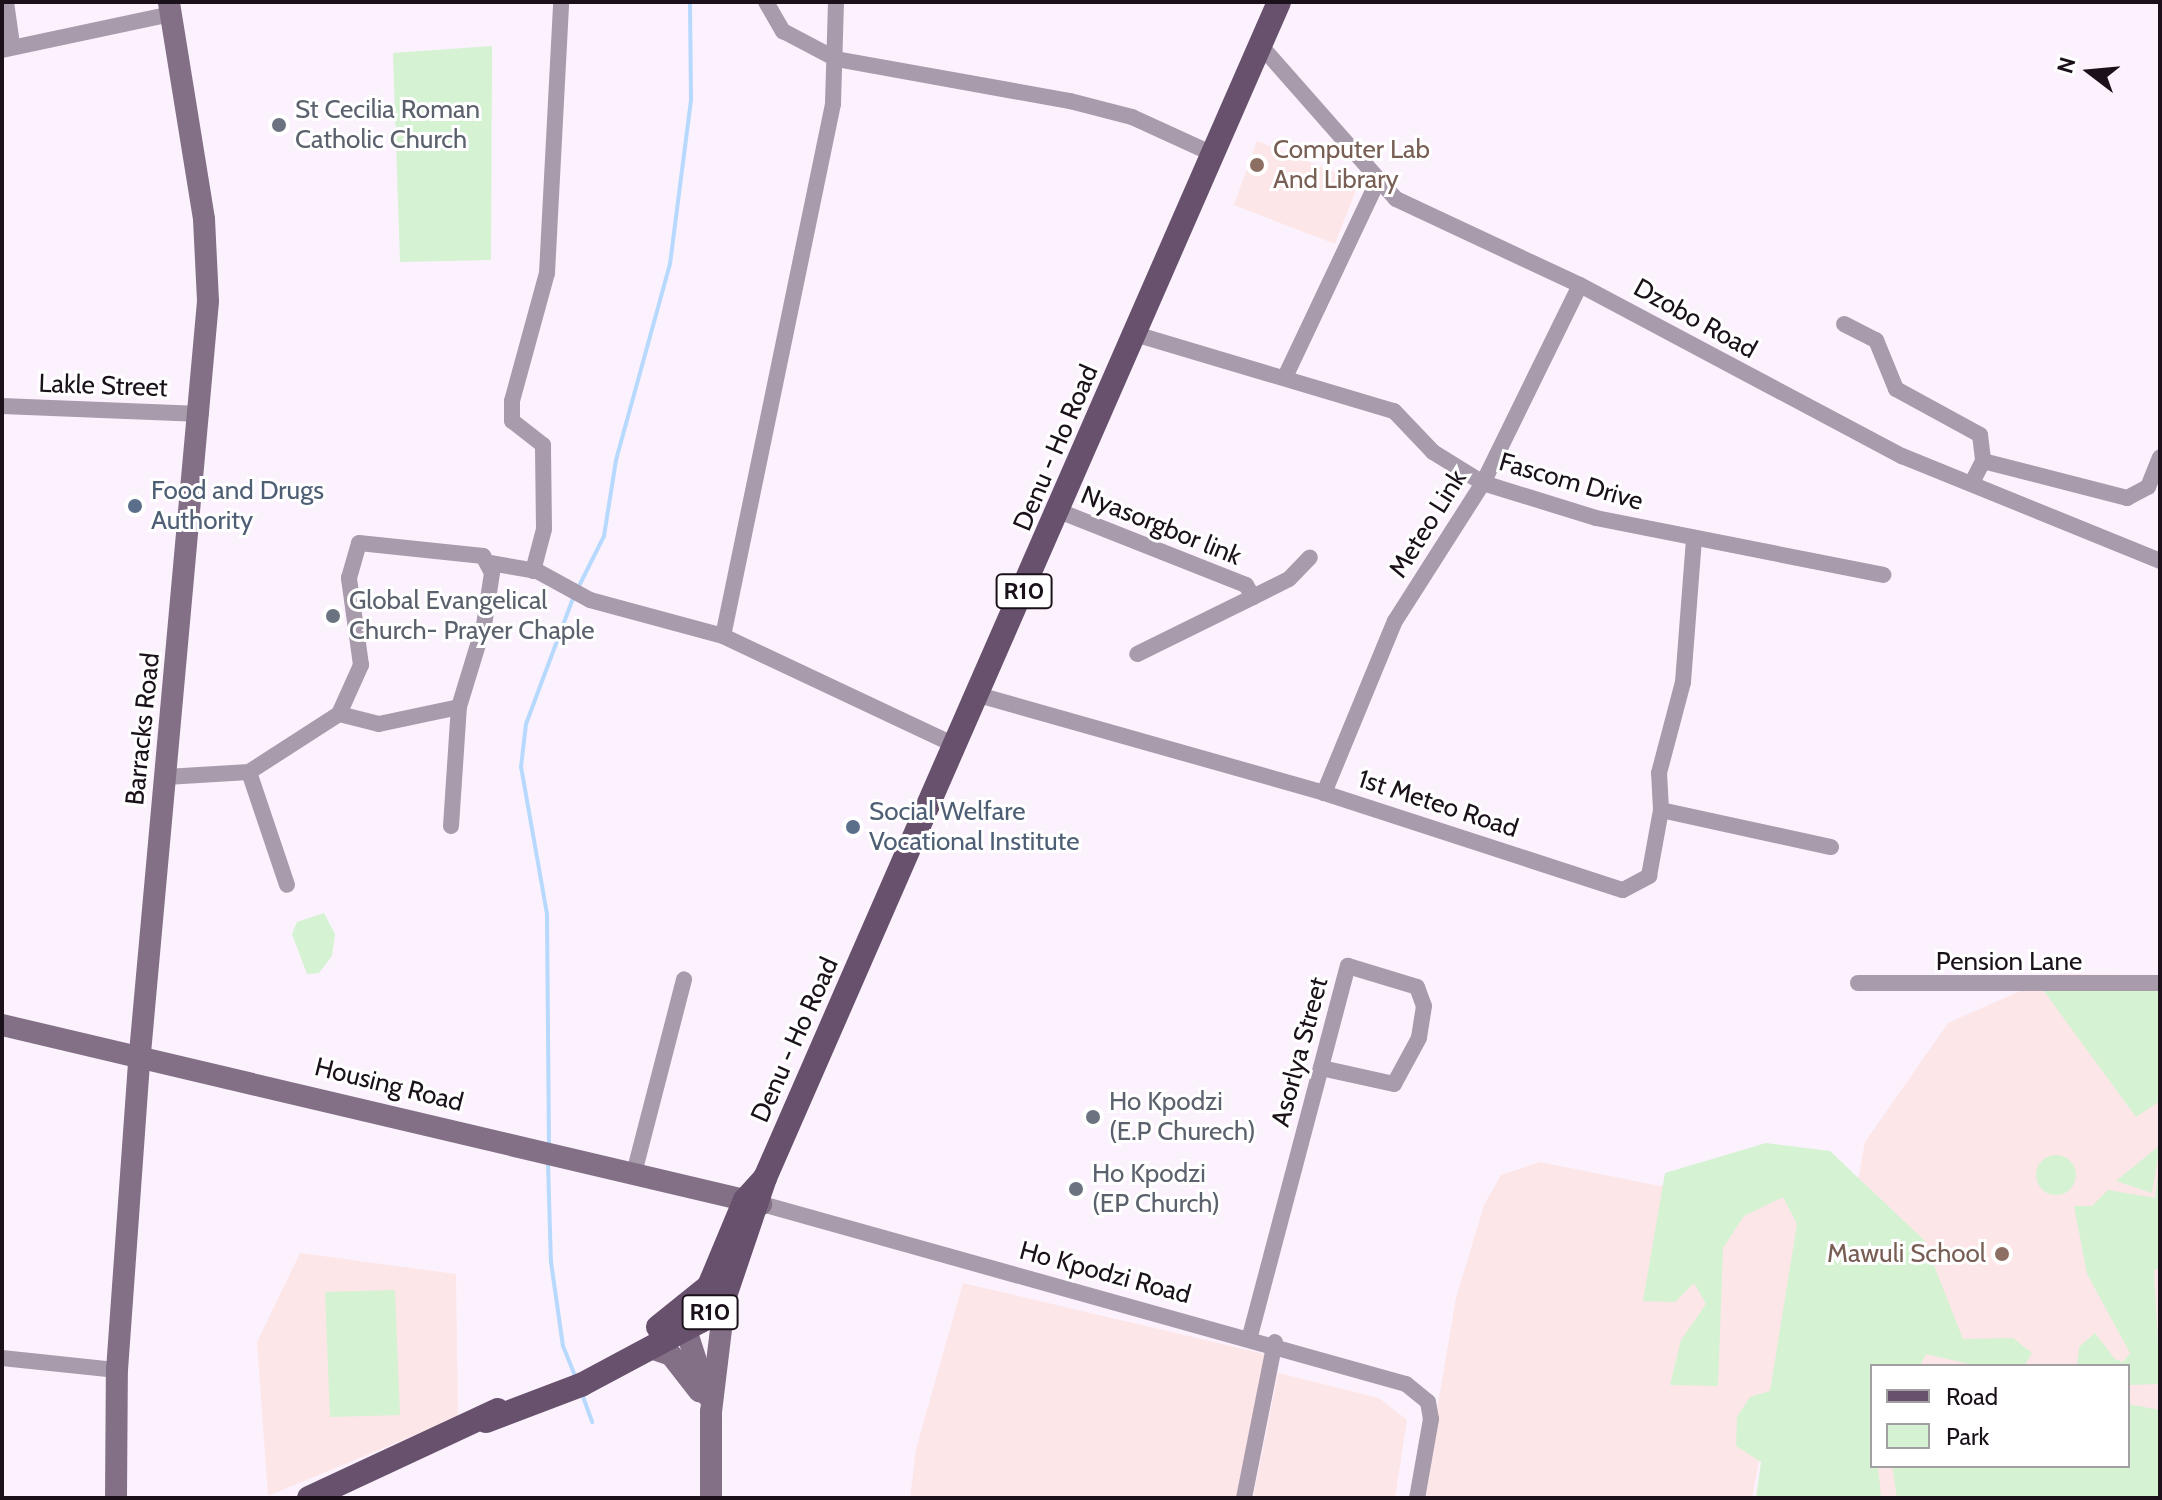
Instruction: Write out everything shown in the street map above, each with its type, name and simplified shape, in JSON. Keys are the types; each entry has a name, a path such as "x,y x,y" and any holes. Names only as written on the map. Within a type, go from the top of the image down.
{"main road":[{"name":"Denu - Ho Road","path":"309,1498 651,1348 684,1322 709,1286 765,1178 952,744 1059,511 1279,2"},
{"name":"Denu - Ho Road","path":"576,1379 684,1322 725,1296 754,1202"}],"street":[{"path":"6,2 7,47 170,8"},
{"path":"533,571 544,529 543,445 512,421 512,401 547,273 561,2"},
{"path":"766,2 783,31 836,59 1070,101 1132,117 1213,154"},
{"path":"723,636 836,59 836,2"},
{"name":"Barracks Road","path":"116,1498 117,1370 140,1053 201,414 207,251 170,8"},
{"name":"Dzobo Road","path":"1261,46 1376,185 1469,238 1580,285 1902,456 2160,561"},
{"path":"1286,375 1376,185"},
{"name":"Meteo Link","path":"1324,793 1395,621 1483,483 1580,285"},
{"path":"1844,324 1876,340 1896,389 1980,435 1983,461 1972,483"},
{"name":"Fascom Drive","path":"1135,334 1286,375 1394,411 1433,452 1483,483 1694,539 1883,575"},
{"name":"Lakle Street","path":"2,406 201,414"},
{"path":"1983,461 2127,498 2148,487 2160,457"},
{"name":"Nyasorgbor link","path":"1059,511 1246,585 1253,597 1137,654"},
{"path":"1694,539 1683,682 1659,773 1661,810 1831,847"},
{"path":"166,777 249,772 339,714 361,665 349,578 359,543 486,560 533,571 584,597 723,636 952,744"},
{"path":"1253,597 1289,579 1310,557"},
{"path":"451,826 459,707 484,625 486,560"},
{"name":"1st Meteo Road","path":"975,694 1324,793 1623,890 1649,876 1661,810"},
{"path":"339,714 379,724 459,707"},
{"path":"249,772 287,885"},
{"name":"Asorlya Street","path":"1250,1336 1348,966 1417,987 1424,1006 1419,1038 1394,1084 1321,1068"},
{"path":"634,1173 684,979"},
{"name":"Pension Lane","path":"1858,983 2160,983"},
{"name":"Housing Road","path":"2,1025 140,1053 754,1202"},
{"name":"Ho Kpodzi Road","path":"754,1202 1275,1342 1406,1384 1428,1402 1417,1498"},
{"path":"711,1498 711,1412 725,1296"},
{"path":"684,1322 711,1412"},
{"path":"1244,1498 1275,1342"},
{"path":"651,1348 685,1370 711,1412"},
{"path":"2,1358 117,1370"}],"shaded area":[{"path":"1257,141 1359,182 1335,244 1234,205"},
{"name":"Mawuli School","path":"2059,974 2160,975 2160,1498 1800,1498 1865,1142 1948,1023"},
{"path":"1540,1162 1660,1186 1733,1162 1767,1176 1805,1214 1752,1498 1422,1498 1456,1298 1484,1205 1501,1175"},
{"path":"300,1253 456,1274 458,1417 268,1496 257,1342"},
{"path":"963,1283 1265,1354 1237,1498 910,1498 916,1449"},
{"path":"1278,1373 1379,1398 1407,1420 1395,1498 1253,1498"}],"green space":[{"path":"492,46 491,260 400,262 393,53"},
{"path":"324,913 335,934 332,956 319,973 307,974 292,934 297,922"},
{"path":"2160,982 2160,1101 2136,1117 2043,990"},
{"path":"1766,1143 1830,1151 1924,1240 1963,1339 2013,1338 2032,1353 2025,1364 1969,1364 1926,1354 1921,1364 1870,1364 1870,1468 1878,1468 1881,1498 1756,1498 1761,1462 1736,1446 1737,1417 1750,1397 1770,1391 1797,1224 1783,1197 1744,1216 1723,1248 1718,1386 1670,1385 1681,1340 1706,1304 1694,1283 1675,1302 1643,1301 1665,1173"},
{"path":"2160,1145 2152,1193 2116,1181"},
{"path":"2056,1155 2070,1161 2076,1175 2070,1189 2056,1195 2042,1189 2036,1175 2042,1161"},
{"path":"2160,1159 2160,1268 2154,1270 2160,1384 2130,1385 2130,1364 2077,1364 2079,1347 2095,1333 2115,1359 2123,1362 2130,1353 2087,1274 2074,1206 2092,1206 2108,1190 2155,1198"},
{"path":"395,1290 400,1415 330,1417 325,1292"},
{"path":"2130,1404 2160,1410 2160,1498 1897,1498 1892,1468 2130,1468"}],"waterway":[{"path":"577,590 604,536 616,460 670,264 691,99 690,2"},
{"path":"549,1146 547,914 521,767 526,724 573,598"},
{"path":"548,1163 551,1262 563,1346 576,1378"},
{"path":"582,1394 592,1422"}],"place":[{"name":"St Cecilia Roman Catholic Church","path":"279,125"},
{"name":"Computer Lab And Library","path":"1257,165"},
{"name":"Food and Drugs Authority","path":"135,506"},
{"name":"Global Evangelical Church- Prayer Chaple","path":"333,616"},
{"name":"Social Welfare Vocational Institute","path":"853,827"},
{"name":"Ho Kpodzi (E.P Churech)","path":"1093,1117"},
{"name":"Ho Kpodzi (EP Church)","path":"1076,1189"},
{"name":"Mawuli School","path":"2002,1254"}]}
